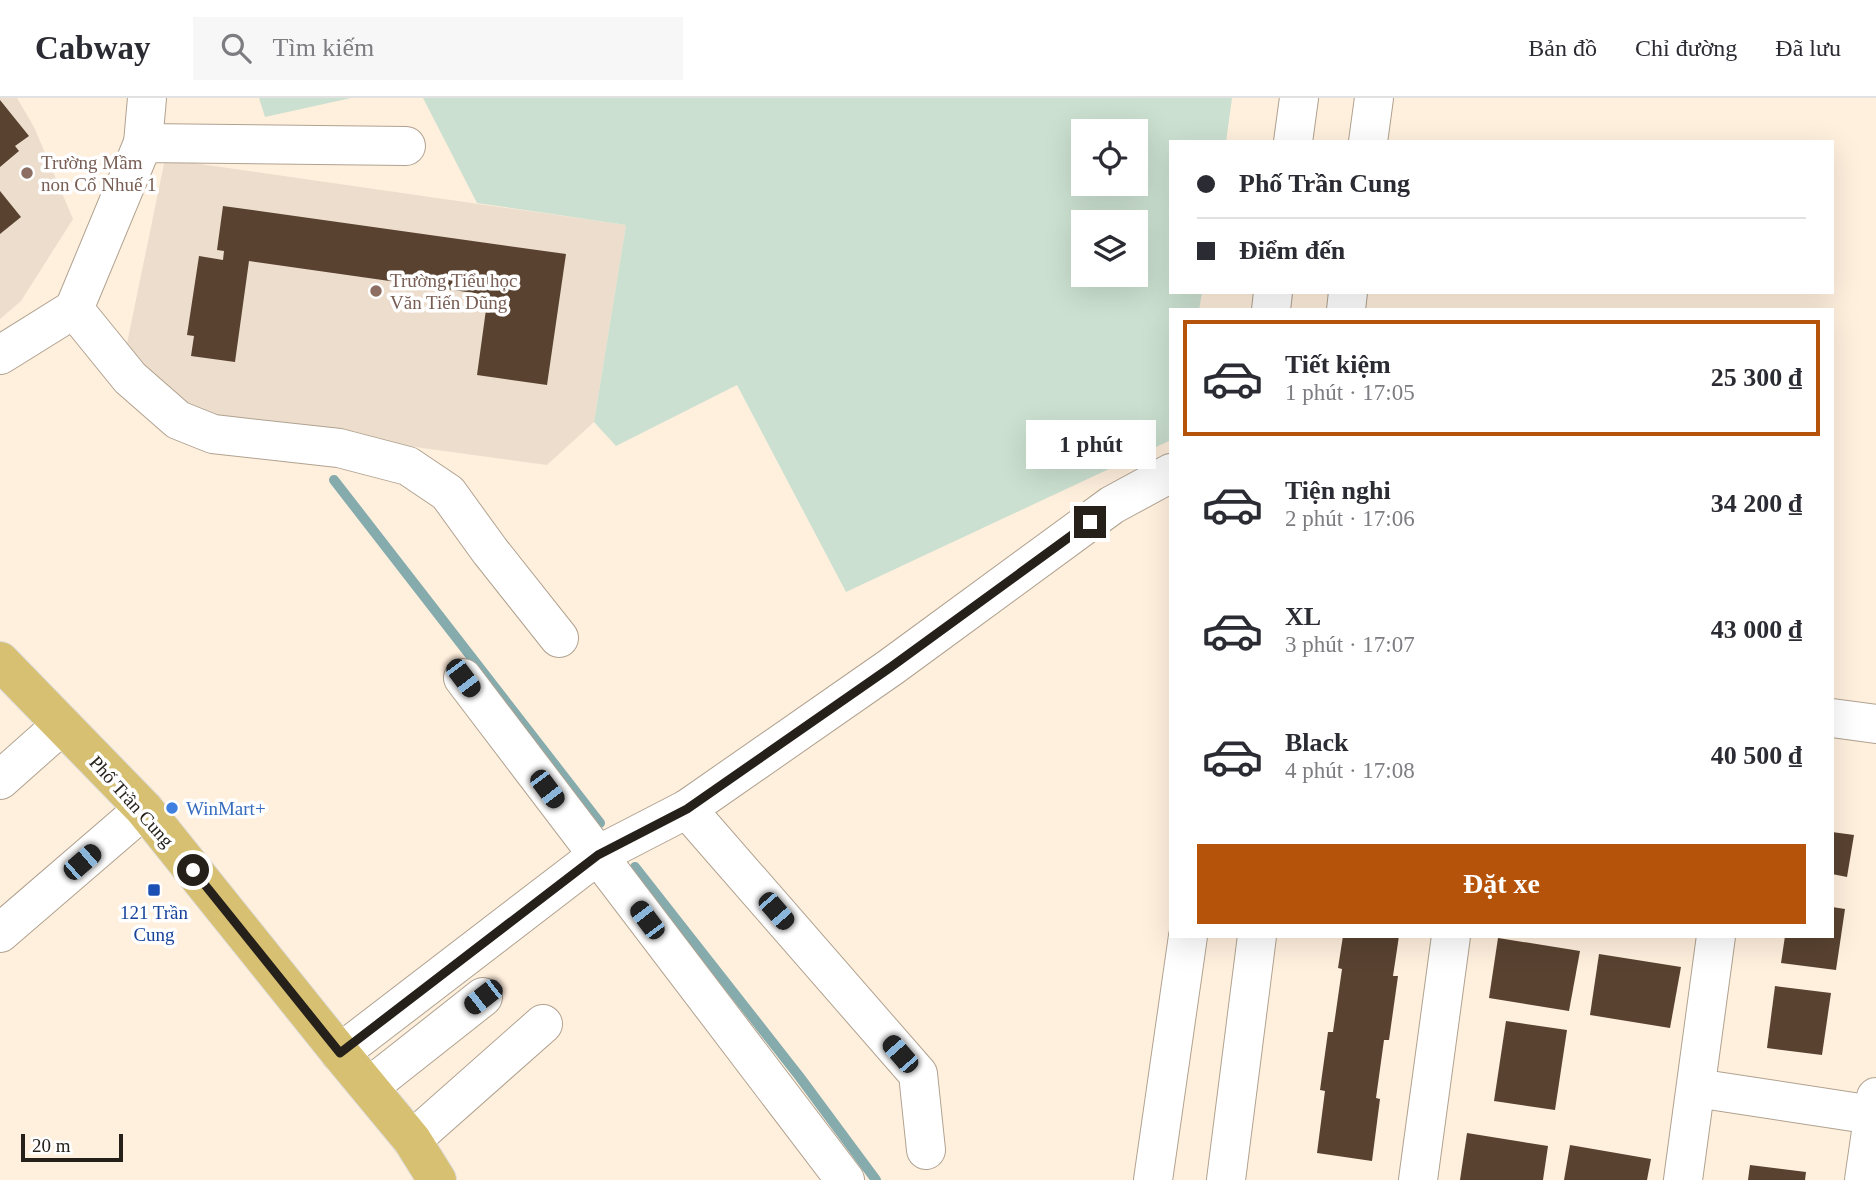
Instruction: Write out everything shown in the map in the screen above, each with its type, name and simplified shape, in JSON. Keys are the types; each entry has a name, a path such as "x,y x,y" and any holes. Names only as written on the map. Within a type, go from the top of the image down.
{"main road":[{"name":"Phố Trần Cung","path":"0,661 144,809 412,1140 437,1180"}],"street":[{"path":"0,355 74,309 143,143 147,98"},
{"path":"1293,140 1299,98"},
{"path":"1368,140 1374,98"},
{"path":"143,143 406,146"},
{"path":"74,309 130,378 178,420 213,434 339,448 408,466 448,493 559,638"},
{"path":"340,1053 598,855 687,809 891,667 1112,505 1169,474"},
{"path":"463,678 845,1180"},
{"path":"1834,718 1876,724"},
{"path":"0,780 62,725"},
{"path":"0,933 144,809"},
{"path":"687,809 918,1074 926,1150"},
{"path":"1153,1180 1188,938"},
{"path":"1226,1180 1257,938"},
{"path":"1418,1180 1451,938"},
{"path":"1683,1180 1716,938"},
{"path":"369,1087 483,997"},
{"path":"412,1140 542,1024"},
{"path":"1696,1088 1875,1106 1864,1180"}],"shaded area":[{"name":"Trường Mầm non Cổ Nhuế 1","path":"0,98 17,98 34,127 73,219 21,301 0,319"},
{"name":"Trường Tiểu học Văn Tiến Dũng","path":"165,159 626,225 594,422 547,465 196,417 124,358"}],"green space":[{"path":"259,98 351,98 265,117"},
{"path":"423,98 1232,98 1226,140 1169,140 1169,294 1202,294 1199,308 1169,308 1169,441 846,592 737,385 616,446 594,422 626,225 477,203"}],"building":[{"path":"0,100 29,136 15,146 19,151 0,167"},
{"path":"0,191 21,217 0,234"},
{"path":"223,206 566,254 547,385 477,375 488,295 249,261 235,362 191,356 194,336 187,335 199,256 223,260 224,251 217,250"},
{"path":"1834,832 1854,835 1847,877 1834,874"},
{"path":"1834,907 1845,909 1836,970 1781,963 1785,938 1834,938"},
{"path":"1343,938 1399,938 1393,976 1398,976 1389,1040 1384,1040 1376,1098 1380,1099 1372,1161 1317,1153 1325,1091 1320,1090 1328,1032 1333,1032 1342,969 1338,968"},
{"path":"1498,938 1580,951 1569,1011 1489,998"},
{"path":"1599,954 1681,967 1670,1028 1590,1015"},
{"path":"1775,986 1831,993 1822,1055 1767,1048"},
{"path":"1506,1021 1567,1030 1555,1110 1494,1101"},
{"path":"1467,1133 1548,1146 1543,1180 1460,1180"},
{"path":"1570,1145 1651,1159 1647,1180 1564,1180"},
{"path":"1750,1165 1806,1172 1805,1180 1748,1180"}],"waterway":[{"path":"334,480 600,823"},
{"path":"635,867 799,1076 876,1180"}],"place":[{"name":"Trường Mầm non Cổ Nhuế 1","path":"27,173"},
{"name":"Trường Tiểu học Văn Tiến Dũng","path":"376,291"},
{"name":"WinMart+","path":"172,808"},
{"name":"121 Trần Cung","path":"154,890"}],"route":[{"path":"193,870 340,1053 598,855 687,809 891,667 1090,522"}]}
